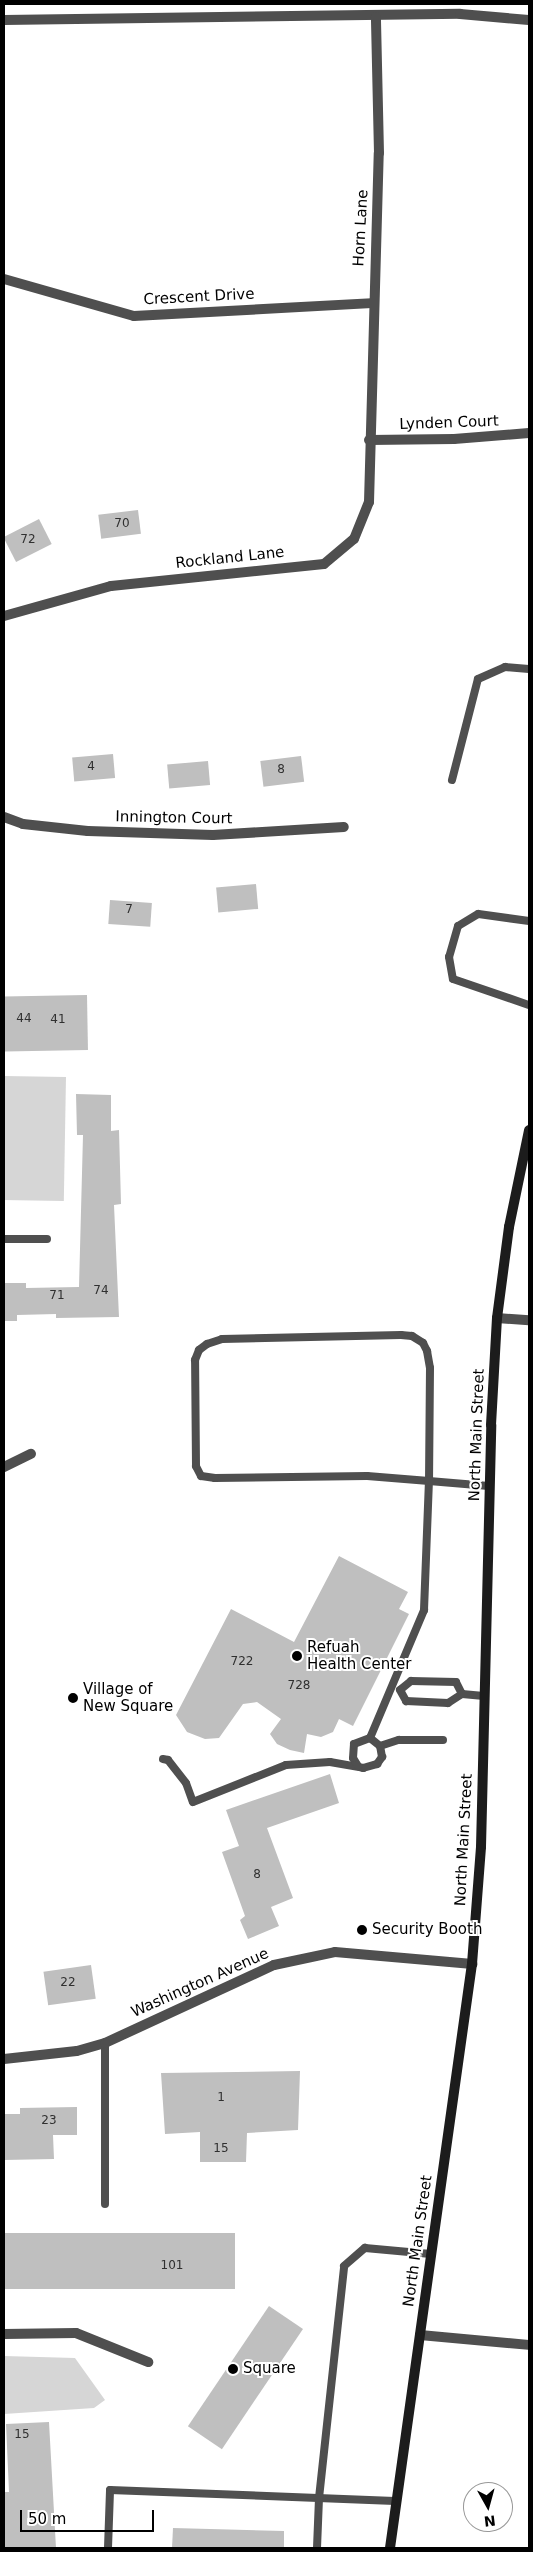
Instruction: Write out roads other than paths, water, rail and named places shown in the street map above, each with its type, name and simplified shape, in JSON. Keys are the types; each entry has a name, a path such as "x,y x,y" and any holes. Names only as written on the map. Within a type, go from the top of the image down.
{"main road":[{"name":"North Main Street","path":"390,2548 394,2501 432,2254 472,1964 481,1847 489,1486 497,1318 509,1227 529,1130"}],"street":[{"path":"4,20 376,17 460,9 529,20"},
{"name":"Horn Lane","path":"369,440 372,303 379,153 376,17"},
{"name":"Crescent Drive","path":"4,279 134,316 372,303"},
{"name":"Lynden Court","path":"369,440 454,439 529,433"},
{"name":"Rockland Lane","path":"4,616 111,586 324,564 354,539 369,502 369,440"},
{"name":"Innington Court","path":"4,817 23,824 88,831 213,835 344,827"},
{"path":"497,1318 529,1320"},
{"path":"4,1467 31,1454"},
{"name":"Washington Avenue","path":"4,2059 77,2051 105,2043 274,1965 335,1952 472,1964"},
{"path":"4,2334 76,2333 148,2362"},
{"path":"420,2335 529,2344"}],"lane":[{"path":"452,780 478,679 505,668 529,669"},
{"path":"529,921 478,914 458,926 449,957 453,979 529,1005"},
{"path":"4,1238 47,1239"},
{"path":"358,1766 353,1758 354,1744 370,1738 395,1689 424,1610 429,1481 430,1368 422,1343 412,1336 222,1339 199,1350 195,1360 196,1466 201,1476 215,1478 367,1476 429,1481 489,1486"},
{"path":"395,1689 411,1681 456,1682 462,1694"},
{"path":"395,1689 406,1701 448,1703 462,1694 484,1696"},
{"path":"163,1759 168,1760 186,1783 193,1802 286,1765 330,1762 371,1767 382,1758 380,1746 370,1738"},
{"path":"380,1746 399,1740 443,1740"},
{"path":"105,2043 105,2204"},
{"path":"317,2548 319,2498 344,2266 364,2248 432,2254"},
{"path":"108,2548 110,2490 394,2501"}],"place":[{"name":"Refuah Health Center","path":"297,1656"},
{"name":"Village of New Square","path":"73,1698"},
{"name":"Security Booth","path":"362,1930"},
{"name":"Square","path":"233,2369"}]}
